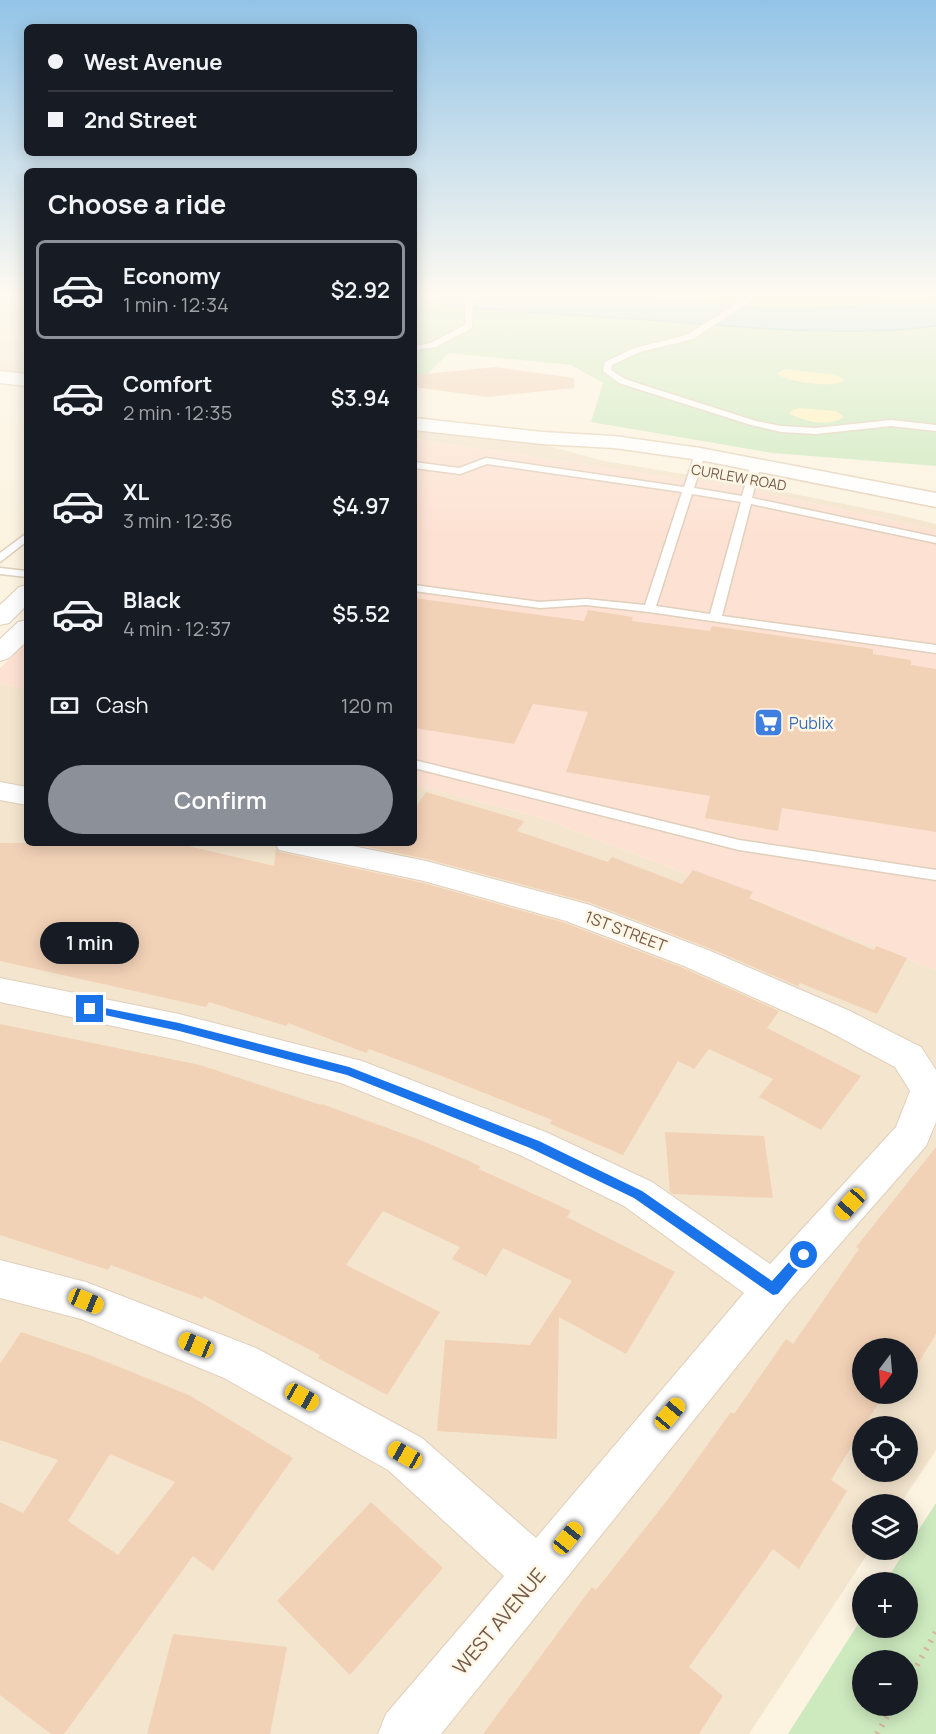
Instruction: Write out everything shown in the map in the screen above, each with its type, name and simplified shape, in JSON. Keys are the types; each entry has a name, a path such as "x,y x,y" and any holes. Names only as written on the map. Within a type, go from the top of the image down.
{"main road":[{"path":"0,377 24,380"},
{"name":"CURLEW ROAD","path":"417,424 542,438 608,456 929,515"},
{"name":"CURLEW ROAD","path":"752,481 936,500"}],"street":[{"path":"0,618 24,595"},
{"path":"0,652 24,630"},
{"path":"0,791 24,795"},
{"name":"1ST STREET","path":"305,846 426,871 578,913 685,953 837,1020 908,1057 929,1090"},
{"path":"0,990 179,1027 349,1071 534,1144 638,1194 773,1290"},
{"name":"WEST AVENUE","path":"406,1734 773,1290 912,1135 929,1090"},
{"path":"0,1279 86,1301 240,1363 405,1455 539,1574"}],"lane":[{"path":"610,374 629,383 782,429 816,431 891,423 936,428"},
{"path":"417,465 460,471 486,461 695,471 648,609"},
{"path":"715,619 752,481 936,540"},
{"path":"0,559 24,539"},
{"path":"0,571 24,574"},
{"path":"417,588 540,605 586,602 648,609 936,649"},
{"path":"417,765 739,845 936,875"}],"path":[{"path":"918,1664 936,1632"},
{"path":"877,1734 887,1716"}],"shaded area":[{"path":"417,429 538,443 604,461 749,485 899,515 936,524 936,530 743,488 417,439"},
{"path":"417,439 743,488 936,530 936,970 536,816 417,786"},
{"path":"24,645 24,689 0,683 0,668"},
{"path":"0,683 24,689 24,846 417,846 417,786 536,816 936,970 936,1450 918,1477 918,1416 852,1416 852,1482 915,1482 907,1494 852,1494 852,1560 863,1560 856,1572 852,1572 852,1577 749,1734 0,1734"}],"green space":[{"path":"417,374 427,374 417,384"},
{"path":"587,374 936,374 936,466 773,453 591,422 603,383"},
{"path":"936,1503 936,1734 788,1734 852,1634 852,1638 918,1638 918,1572 891,1572 899,1560 918,1560 918,1531"}],"sand":[{"path":"777,374 827,374 837,375 845,380 840,383 822,384 801,382"},
{"path":"799,408 836,411 844,417 825,423 790,414 792,410"}],"building":[{"path":"545,374 574,378 574,388 487,397 417,387 417,375"},
{"path":"417,598 584,621 588,610 633,617 632,621 710,631 712,626 873,649 873,654 911,660 911,665 936,669 936,832 782,808 778,831 705,818 710,796 566,772 588,712 533,704 514,744 417,728"},
{"path":"426,792 524,821 517,831 608,862 612,857 682,884 693,870 753,892 749,898 874,950 876,946 907,958 877,1014 800,983 798,986 709,948 591,903 427,859 364,846 417,846 417,806"},
{"path":"0,843 24,843 24,846 188,846 274,866 276,849 279,852 423,883 565,923 683,968 779,1011 767,1028 861,1076 821,1130 759,1097 773,1079 709,1049 694,1069 678,1061 623,1155 550,1124 552,1120 439,1075 369,1049 366,1053 288,1023 286,1026 209,1002 206,1007 0,961"},
{"path":"0,1024 200,1065 322,1104 423,1141 571,1211 567,1217 675,1272 626,1354 559,1317 557,1439 437,1431 445,1340 530,1345 572,1281 503,1248 486,1276 452,1259 460,1247 383,1211 346,1265 440,1312 387,1395 318,1358 320,1355 204,1296 202,1299 111,1265 108,1270 0,1235"},
{"path":"665,1132 764,1136 773,1198 673,1194 670,1192"},
{"path":"936,1147 936,1334 918,1364 918,1338 852,1338 852,1404 878,1404 870,1416 852,1416 852,1446 831,1480 847,1491 799,1569 773,1549 689,1667 723,1696 699,1734 483,1734 592,1587 596,1590 669,1498 731,1412 734,1414 786,1339 793,1344 859,1249 856,1247"},
{"path":"21,1332 92,1356 189,1395 293,1458 213,1571 193,1556 64,1734 51,1734 0,1695 0,1502 23,1513 58,1460 0,1440 0,1364","holes":["110,1454 175,1482 118,1555 68,1521"]},
{"path":"371,1502 443,1568 350,1675 277,1601"},
{"path":"173,1634 287,1647 270,1734 147,1734"}],"place":[{"name":"Publix","path":"768,723"}],"route":[{"path":"90,1009 179,1027 349,1071 534,1144 638,1194 773,1290 804,1255"}]}
